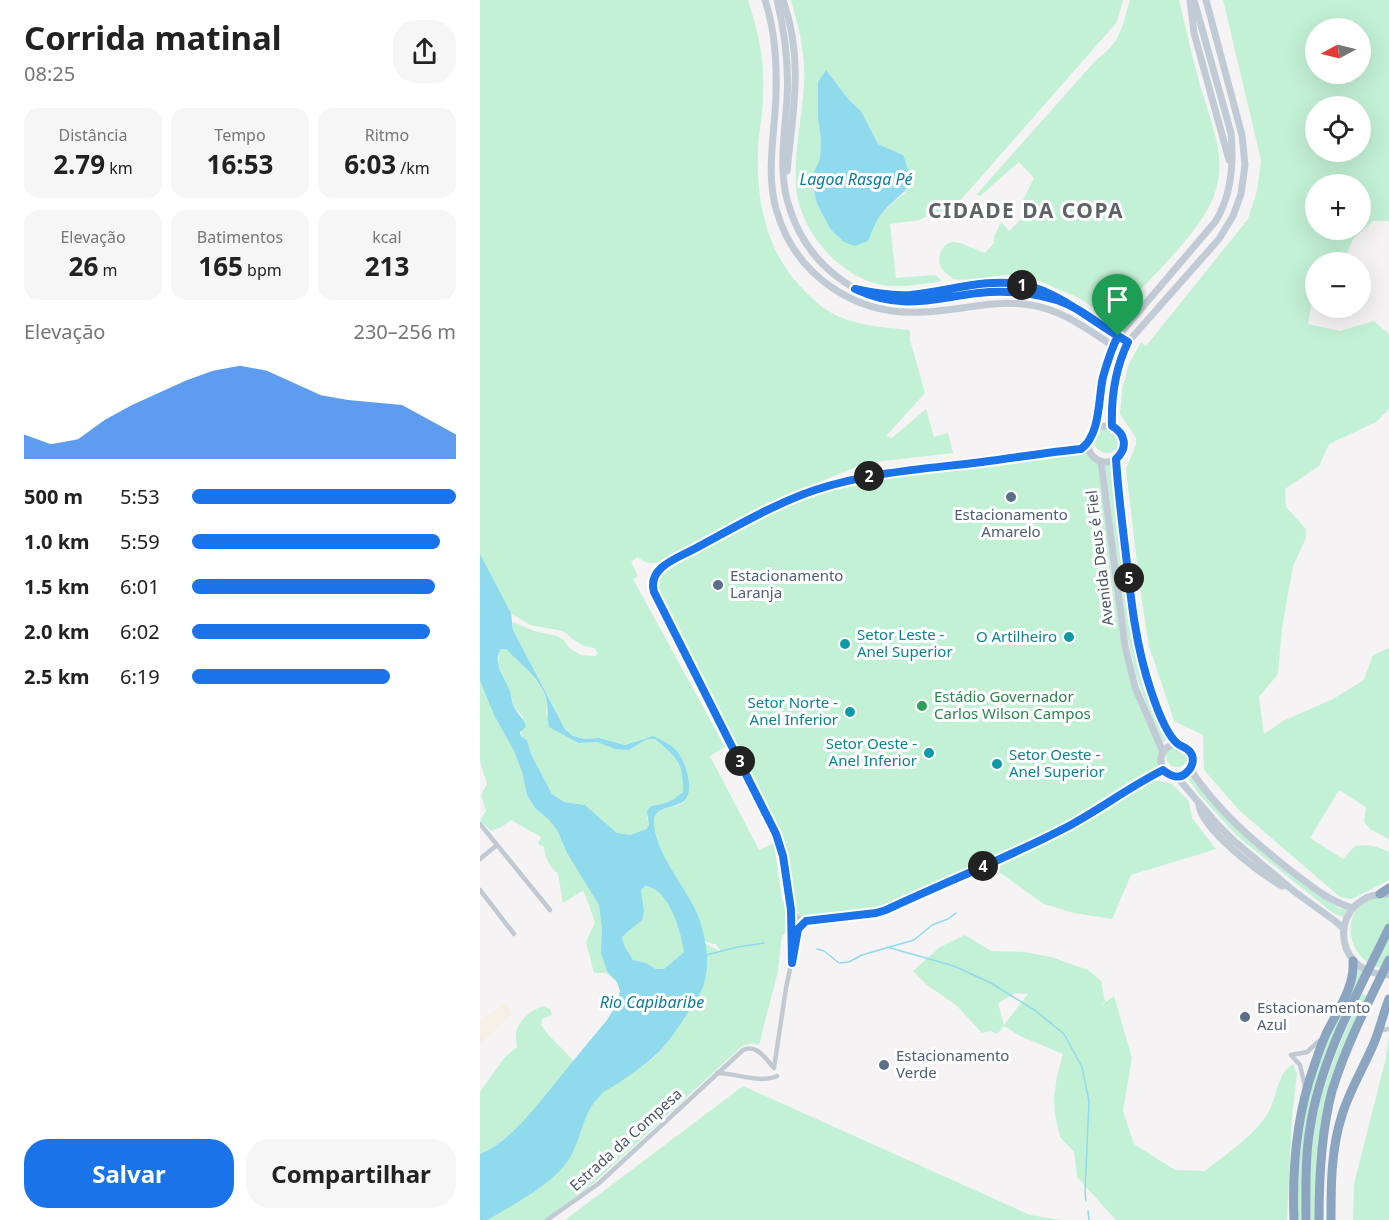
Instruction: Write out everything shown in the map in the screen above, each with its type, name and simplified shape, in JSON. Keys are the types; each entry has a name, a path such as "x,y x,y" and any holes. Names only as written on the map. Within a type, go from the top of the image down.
{"highway":[{"path":"1384,894 1389,888"},
{"path":"1306,1220 1305,1190 1310,1129 1320,1083 1333,1047 1389,928"},
{"path":"1319,1220 1320,1177 1332,1092 1341,1065 1389,960"},
{"path":"1293,1220 1294,1157 1306,1092 1327,1033 1351,980 1354,971 1353,961"},
{"path":"1332,1220 1331,1183 1341,1116 1352,1086 1378,1031 1389,999"}],"main road":[{"path":"765,0 773,32 776,58 771,167 773,193 780,220 792,247 816,276 852,300 886,311 923,312 1007,303 1050,310 1080,323 1123,352"},
{"path":"777,0 786,51 787,99 783,154 785,191 794,221 813,253 836,276 855,289 877,298 895,301 918,302 1006,291 1042,297 1068,305 1128,342"},
{"path":"783,0 794,41 796,89 785,191"},
{"path":"1094,430 1103,426 1112,426 1120,432 1124,442 1122,452 1116,459 1101,461 1090,452 1088,443 1094,430 1104,376 1113,345 1118,336 1215,222 1227,196 1232,171 1231,133 1192,0"},
{"path":"1112,426 1113,386 1128,342 1219,239 1233,216 1241,194 1245,165 1242,135 1206,0"},
{"name":"Avenida Deus é Fiel","path":"1116,459 1137,642 1163,722 1179,744"},
{"name":"Avenida Deus é Fiel","path":"1101,461 1125,646 1135,687 1163,752"},
{"path":"1178,777 1190,769 1193,759 1188,749 1179,744 1170,746 1163,752 1160,760 1163,770 1167,774 1178,777 1233,840 1344,929"},
{"path":"1190,769 1225,813 1254,841 1321,894 1335,903 1353,908"},
{"path":"1384,894 1365,898 1353,908 1344,929 1344,940 1353,961 1363,970 1376,975 1389,975"}],"street":[{"path":"1081,449 1088,443"},
{"path":"792,963 791,910 783,856 776,834 654,592 652,579 670,562 758,515 831,485 895,472 1081,449 1090,452"},
{"path":"791,910 806,921 886,910 1064,828 1099,809 1137,782 1163,770"},
{"path":"480,824 550,910"},
{"path":"480,859 497,845"},
{"path":"480,890 514,934"},
{"path":"792,963 798,929 806,921"},
{"name":"Estrada da Compesa","path":"548,1220 598,1184 747,1048 757,1050 774,1068 792,963"},
{"path":"1378,1031 1389,1029"},
{"path":"1306,1092 1303,1070 1291,1055 1307,1052 1327,1033"},
{"path":"717,1073 732,1073 767,1080 777,1076"}],"green space":[{"path":"480,0 748,0 758,34 763,70 763,101 758,149 761,204 765,222 778,255 787,271 799,285 830,312 859,323 910,330 910,340 925,393 886,436 892,438 926,409 934,437 948,433 953,453 865,463 777,500 665,560 651,563 638,557 631,562 638,576 633,579 725,747 710,756 759,850 774,843 782,900 785,901 788,932 782,935 778,971 759,1045 752,1043 742,1046 588,1188 544,1220 487,1220 535,1191 558,1173 572,1153 586,1116 594,1102 606,1090 659,1053 697,997 704,979 704,943 721,952 716,944 703,940 693,905 666,861 654,829 654,817 659,810 677,806 686,797 688,790 686,772 680,760 660,739 645,738 625,745 599,738 584,739 573,736 565,728 513,630 513,622 534,631 557,636 564,640 569,648 581,655 595,656 598,653 594,648 584,646 563,631 530,625 511,613 480,554"},
{"path":"791,0 1123,0 1117,22 958,203 952,217 931,216 920,220 890,224 896,278 935,275 942,281 899,286 874,283 847,270 824,249 806,223 797,194 796,181 804,63","holes":["826,70 849,100 861,111 878,144 903,155 905,193 882,213 873,229 844,242 831,230 817,204 811,178 820,159 821,139 818,118"]},
{"path":"1130,0 1179,0 1218,151 1218,183 1203,217 1173,255 1117,314 1100,312 1075,296 1022,276 953,279 940,265 941,252 945,245 957,242 985,253 994,243 994,237 1001,222 1009,231 1030,211 1022,202 1034,178 1019,162 980,196 976,195 1097,59 1111,47 1120,33"},
{"path":"1223,0 1389,0 1389,221 1371,223 1371,174 1305,174 1305,240 1353,240 1347,252 1305,252 1305,318 1309,318 1308,324 1340,331 1374,321 1389,334 1389,409 1376,422 1329,444 1319,466 1285,489 1286,507 1306,529 1306,538 1293,566 1282,628 1278,674 1259,697 1264,734 1283,721 1333,699 1364,680 1373,655 1389,648 1389,839 1370,829 1364,822 1366,807 1339,790 1310,838 1343,859 1355,846 1372,846 1389,852 1389,880 1352,899 1340,897 1239,810 1204,770 1203,735 1174,721 1149,646 1139,581 1126,469 1136,444 1136,438 1120,414 1122,390 1129,364 1141,342 1146,346 1248,219 1257,191 1261,160"},
{"path":"1107,427 1116,431 1120,440 1116,449 1107,453 1098,449 1094,440 1098,431"},
{"path":"1081,449 1090,452 1102,464 1129,665 1158,740 1163,770 1064,828 887,910 826,918 800,916 793,902 787,864 776,829 654,592 656,573 660,568 779,505 853,479"},
{"path":"1114,461 1143,673 1171,737 1163,742 1136,675 1126,630 1105,462"},
{"path":"506,648 542,688 547,703 546,714 557,731 577,743 597,742 629,750 647,739 655,739 674,756 682,773 683,792 668,802 651,806 647,818 649,825 646,829 630,835 617,833 585,805 564,802 552,794 531,754 527,740 521,737 523,717 513,706 512,697 498,664 499,652"},
{"path":"480,681 494,715 514,751 527,795 535,808 557,830 567,853 600,905 607,971 617,982 606,973 594,973 586,942 595,922 584,892 582,891 563,903 558,873 548,862 544,847 538,844 541,837 511,820 491,831 480,820 486,811 481,795 487,784 480,761"},
{"path":"1177,745 1185,748 1188,756 1185,764 1177,767 1169,764 1166,756 1169,748"},
{"path":"1193,769 1229,817 1323,897 1339,908 1347,909 1343,917 1333,913 1236,835 1198,793 1185,774"},
{"path":"1156,780 1172,784 1189,801 1192,818 1216,849 1131,875 1112,919 1074,913 1044,904 999,872 1001,865 1103,813"},
{"path":"645,886 661,894 667,902 677,922 682,943 684,952 664,969 656,969 646,963 633,960 622,937 631,930 644,911 641,890"},
{"path":"1389,896 1389,968 1376,967 1365,961 1357,951 1350,928 1359,907 1372,899"},
{"path":"965,935 991,951 1024,952 1051,957 1088,970 1101,981 1105,1001 1100,1006 1114,996 1132,1058 1123,1111 1134,1144 1175,1170 1205,1171 1247,1137 1268,1113 1280,1080 1293,1064 1297,1074 1292,1117 1287,1220 1116,1220 1077,1177 1074,1152 1060,1137 1054,1098 1063,1054 1020,1036 1004,1026 997,1034 990,1031 982,1033 956,1005 927,985 913,971 940,947","holes":["1015,993 1028,994 1004,1025 998,1003"]},
{"path":"1358,969 1364,973 1313,1103 1304,1220 1298,1220 1299,1156 1307,1100 1326,1042"},
{"path":"1362,993 1367,997 1332,1083 1317,1220 1311,1220 1310,1157 1316,1118 1332,1063"},
{"path":"542,1006 550,1009 552,1015 542,1019 541,1025 573,1061 520,1125 480,1154 480,1092 505,1057 517,1047 516,1033 521,1022"},
{"path":"1389,1035 1389,1220 1353,1220 1354,1184 1386,1058"},
{"path":"743,1086 1030,1215 1061,1220 565,1220"}],"sand":[{"path":"506,1003 513,1014 480,1044 480,1021"}],"water":[{"name":"Lagoa Rasga Pé","path":"826,70 849,100 861,111 878,144 903,155 909,176 907,187 881,214 868,241 855,246 844,242 831,230 817,204 811,178 820,159 818,82"},
{"name":"Rio Capibaribe","path":"480,554 511,613 513,630 565,729 573,736 584,739 599,738 625,745 653,736 671,746 679,754 687,773 689,792 684,801 658,812 654,822 655,832 668,864 695,909 703,933 707,957 703,987 682,1022 661,1050 643,1066 605,1091 594,1103 589,1110 572,1154 556,1174 522,1200 487,1220 480,1220 480,1154 509,1135 533,1110 607,1020 617,1004 620,991 617,982 607,971 601,953 602,928 599,905 567,853 557,830 535,808 527,795 514,751 494,715 480,681","holes":["501,649 506,649 531,673 541,687 547,703 549,727 578,743 597,742 615,749 629,750 647,739 655,739 669,751 680,766 683,792 668,802 651,806 647,811 649,825 646,829 630,835 617,833 585,805 564,802 552,794 531,754 527,740 521,737 520,732 526,727 513,705 510,691 498,664","645,886 661,894 667,902 677,923 684,952 664,969 656,969 646,963 633,960 622,937 642,920 644,911 641,890"]}],"waterway":[{"path":"817,949 824,951 839,963 849,962 862,955 914,940 932,925 956,913"},
{"path":"706,955 764,943"},
{"path":"887,947 954,966 991,983 1036,1011 1064,1034 1082,1067 1089,1101 1086,1201"},
{"path":"1088,1211 1089,1220"}],"place":[{"name":"Estacionamento Amarelo","path":"1011,497"},
{"name":"Estacionamento Laranja","path":"718,585"},
{"name":"O Artilheiro","path":"1069,637"},
{"name":"Setor Leste - Anel Superior","path":"845,644"},
{"name":"Estádio Governador Carlos Wilson Campos","path":"922,706"},
{"name":"Setor Norte - Anel Inferior","path":"850,712"},
{"name":"Setor Oeste - Anel Inferior","path":"929,753"},
{"name":"Setor Oeste - Anel Superior","path":"997,764"},
{"name":"Estacionamento Azul","path":"1245,1017"},
{"name":"Estacionamento Verde","path":"884,1065"}],"district":[{"name":"CIDADE DA COPA","path":"1026,211"}],"route":[{"path":"1118,336 1068,305 1029,294 1006,291 906,302 883,300 855,289 892,296 994,284 1024,285 1053,296 1068,305 1099,324 1118,336 1104,376 1094,430 1088,443 1081,449 895,472 841,482 779,504 670,562 660,568 652,579 654,592 670,625 776,834 783,856 791,910 792,963 798,929 806,921 886,910 1064,828 1099,809 1137,782 1163,770 1167,774 1178,777 1190,769 1193,759 1191,754 1188,749 1179,744 1163,722 1146,677 1137,642 1116,459 1122,452 1124,442 1120,432 1112,426 1113,386 1118,364 1128,342 1118,336"}]}
